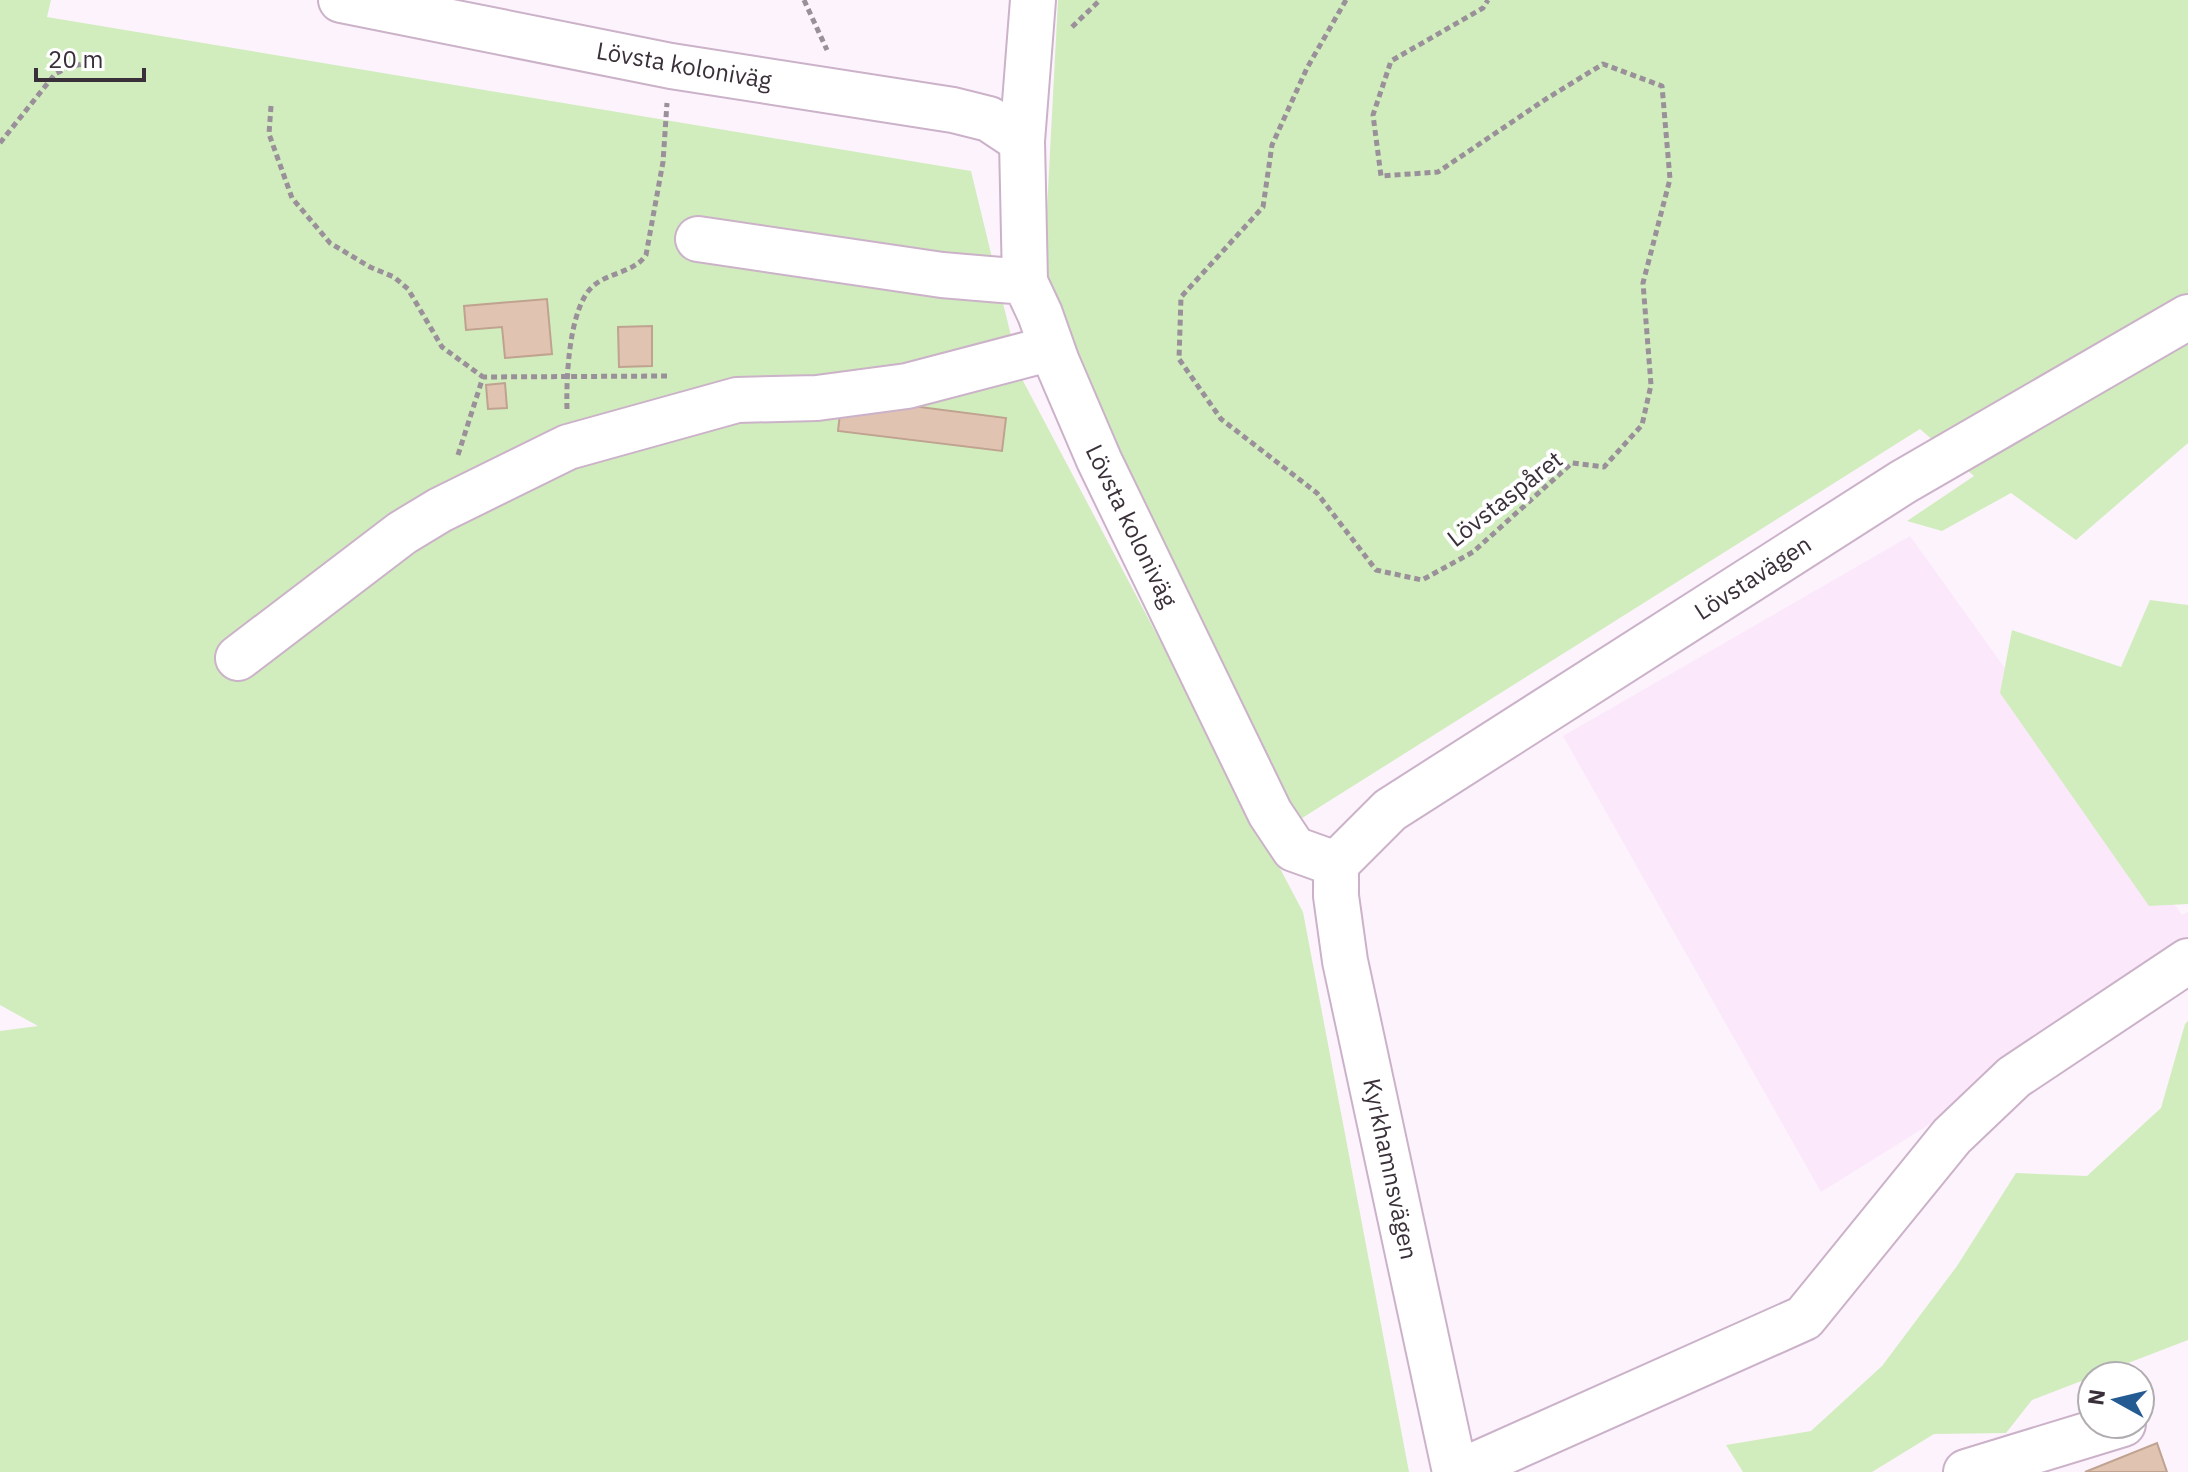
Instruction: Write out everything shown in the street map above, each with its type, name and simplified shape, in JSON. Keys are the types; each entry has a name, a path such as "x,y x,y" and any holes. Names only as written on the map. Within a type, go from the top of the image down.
{"street":[{"name":"Lövsta koloniväg","path":"341,0 478,39 671,66 853,108 953,110 989,119 1022,141"},
{"name":"Lövsta koloniväg","path":"1033,0 1022,141 1025,282 1099,460 1270,813 1294,849 1336,864"},
{"path":"698,239 942,275 1025,282"},
{"name":"Lövstavägen","path":"1336,864 1403,801 1903,482 2188,317"},
{"path":"238,658 402,533 440,510 568,447 737,400 817,398 907,386 1052,348"},
{"name":"Kyrkhamnsvägen","path":"1336,864 1336,896 1345,961 1457,1472"},
{"path":"1457,1472 1804,1318 1952,1136 2014,1077 2188,961"},
{"path":"1966,1472 2076,1438"}],"path":[{"name":"Lövstaspåret","path":"1346,0 1307,68 1272,145 1263,207 1181,297 1179,359 1221,419 1317,493 1376,570 1422,580 1473,552 1572,463 1604,467 1642,425 1651,385 1643,283 1670,179 1662,86 1603,64 1438,172 1381,176 1373,115 1391,61 1483,8 1488,0"},
{"path":"0,143 55,74 71,66 91,63"},
{"path":"568,447 566,378 578,308 593,286 640,264 646,255 663,162 671,66"},
{"path":"271,106 269,134 292,198 330,243 370,267 394,277 408,289 442,347 483,377 673,376"},
{"path":"440,510 483,377"}],"shaded area":[{"path":"1910,536 2182,915 2188,912 2188,963 1821,1192 1563,736"}],"green space":[{"path":"0,0 51,0 47,17 971,171 1021,377 1303,912 1409,1472 0,1472 0,1031 38,1026 0,1005"},
{"path":"1058,0 2188,0 2188,443 2076,540 2011,493 1942,531 1907,521 1974,476 1920,429 1299,820 1086,381 1044,266"},
{"path":"2150,600 2188,605 2188,904 2149,906 2000,693 2012,630 2121,667"},
{"path":"2188,1021 2188,1340 2136,1360 2076,1360 2076,1383 2032,1400 2006,1433 1934,1434 1872,1472 1743,1472 1726,1445 1811,1431 1882,1366 1957,1266 2016,1173 2087,1176 2161,1108"}],"building":[{"path":"547,299 552,354 505,358 502,327 466,330 464,306"},
{"path":"652,326 652,366 619,367 618,327"},
{"path":"505,383 507,408 488,409 486,385"},
{"path":"842,397 1006,418 1002,451 838,431"},
{"path":"2157,1443 2167,1472 2085,1472"}]}
